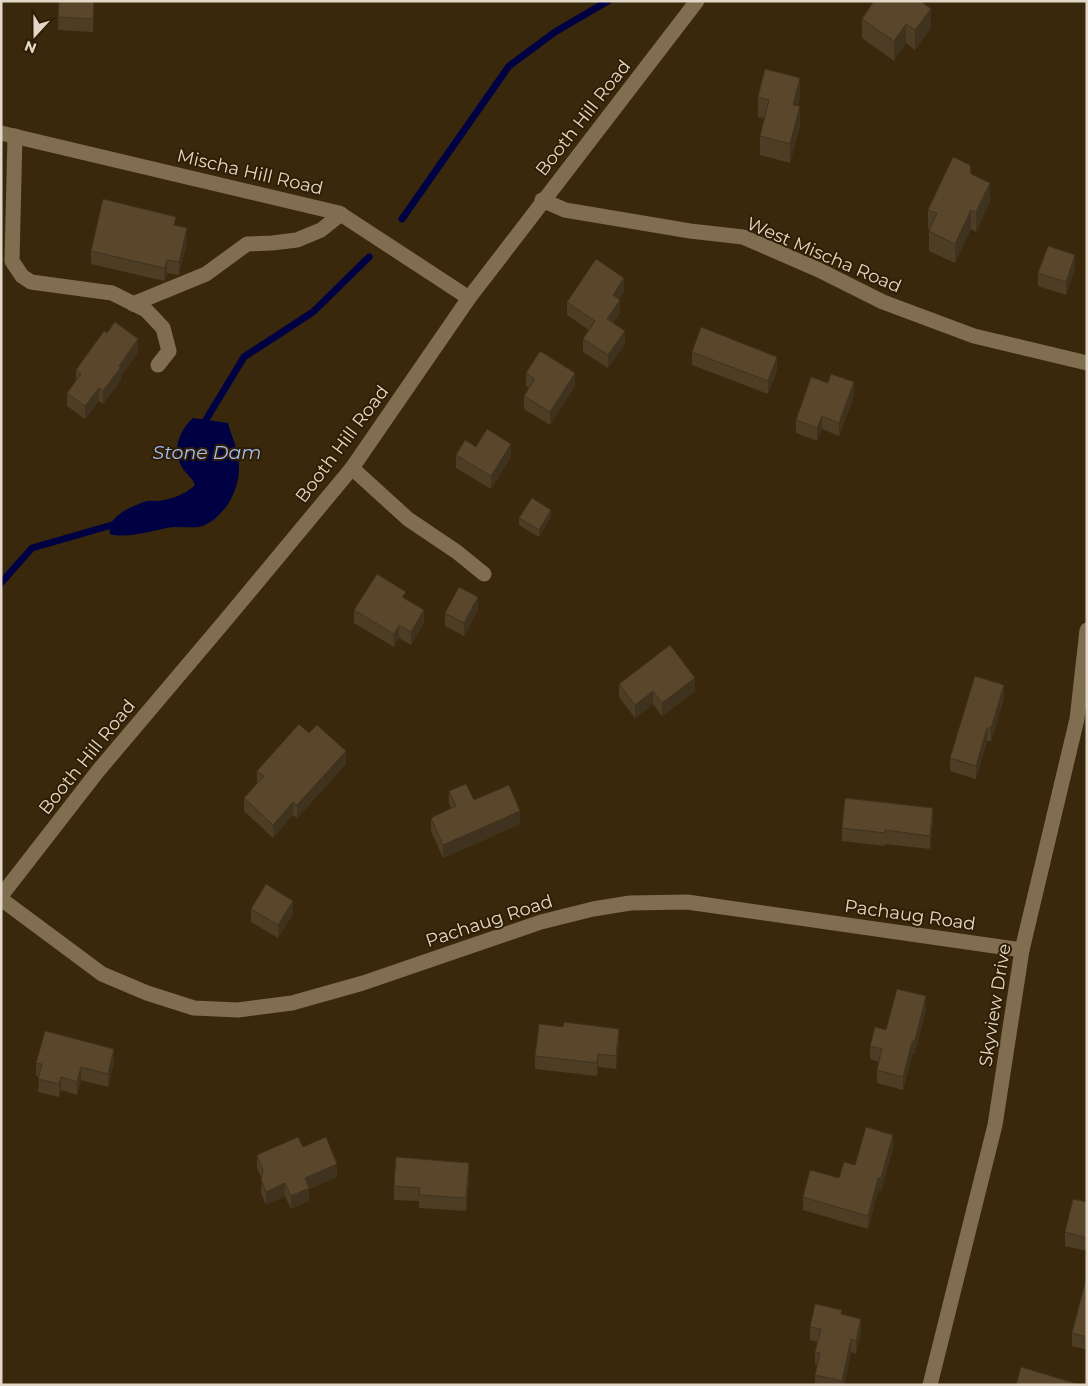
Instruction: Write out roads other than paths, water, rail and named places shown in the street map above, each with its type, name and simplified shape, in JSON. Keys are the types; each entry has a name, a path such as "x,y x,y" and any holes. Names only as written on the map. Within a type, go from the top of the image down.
{"street":[{"name":"Booth Hill Road","path":"1,896 98,771 352,468 469,298 542,200 697,1"},
{"name":"Mischa Hill Road","path":"8,134 341,214 469,298"},
{"path":"8,134 12,261 22,276 31,282 112,293 146,310 163,328 169,351 158,365"},
{"name":"West Mischa Road","path":"542,200 565,210 690,231 743,237 819,270 883,302 974,336 1087,363"},
{"path":"133,304 206,274 247,244 297,240 321,230 341,214"},
{"path":"352,468 408,519 457,552 484,574"},
{"name":"Skyview Drive","path":"930,1385 995,1125 1022,950 1077,720 1087,630"},
{"name":"Pachaug Road","path":"1,900 102,974 147,993 194,1008 238,1010 292,1003 363,982 541,922 593,908 630,903 687,902 1022,950"}],"water":[{"name":"Stone Dam","path":"193,418 228,423 239,467 236,487 227,505 214,520 201,526 172,527 123,536 110,534 110,528 115,518 126,510 146,501 159,501 174,497 195,485 179,462 177,448 184,429"}],"waterway":[{"path":"402,219 509,66 555,32 608,1"},
{"path":"201,428 244,357 313,312 369,257"},
{"path":"1,583 32,548 119,523"}]}
